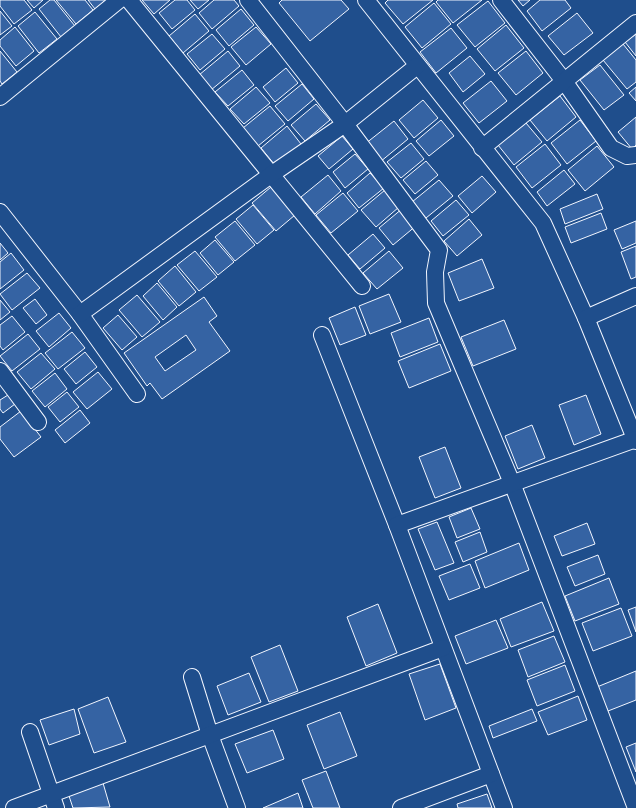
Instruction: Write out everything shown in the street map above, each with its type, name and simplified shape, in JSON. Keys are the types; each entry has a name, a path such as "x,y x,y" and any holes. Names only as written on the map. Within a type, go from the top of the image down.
{"street":[{"path":"0,97 119,0"},
{"path":"129,0 362,286"},
{"path":"248,0 345,124 439,250 435,272 436,303 512,482 636,808"},
{"path":"366,0 543,223 586,318 636,440 512,482 397,525"},
{"path":"501,0 564,81 611,148 627,156 636,155"},
{"path":"482,148 636,24"},
{"path":"80,314 272,174 345,124 417,66"},
{"path":"0,212 80,314 137,394"},
{"path":"586,318 636,296"},
{"path":"322,335 397,525 504,808"},
{"path":"0,371 38,422"},
{"path":"14,808 54,801 210,735 443,648"},
{"path":"192,677 210,735 238,808"},
{"path":"30,732 54,801"},
{"path":"401,808 491,774"}],"building":[{"path":"0,0 24,0 32,10 14,24 0,6"},
{"path":"27,0 43,0 34,8"},
{"path":"50,0 54,0 75,26 61,37 39,9"},
{"path":"56,0 85,0 93,10 76,24"},
{"path":"88,0 106,0 95,9"},
{"path":"142,0 170,0 154,14"},
{"path":"175,0 187,0 195,10 172,29 159,13"},
{"path":"190,0 209,0 198,9"},
{"path":"214,0 234,0 239,6 212,29 199,13"},
{"path":"282,0 341,0 349,9 310,41 279,3"},
{"path":"388,0 433,0 403,24 385,3"},
{"path":"438,0 482,0 453,23 436,2"},
{"path":"518,0 530,0 523,6"},
{"path":"540,0 565,0 571,8 542,31 527,11"},
{"path":"488,1 505,23 475,47 457,25"},
{"path":"434,3 451,24 422,48 405,27"},
{"path":"241,9 254,25 229,46 216,30"},
{"path":"0,11 12,26 0,35"},
{"path":"35,12 57,39 39,53 18,26"},
{"path":"577,13 593,33 564,55 548,36"},
{"path":"195,14 209,31 183,53 169,36"},
{"path":"506,25 524,48 495,71 477,49"},
{"path":"15,27 34,51 16,66 0,46 0,40"},
{"path":"256,27 271,44 246,65 231,47"},
{"path":"451,28 467,48 436,73 420,52"},
{"path":"212,34 225,49 200,70 187,54"},
{"path":"636,34 636,56 625,42"},
{"path":"623,44 636,60 636,82 627,89 603,60"},
{"path":"0,51 17,72 2,84 0,81"},
{"path":"228,51 240,66 211,90 199,75"},
{"path":"526,51 543,73 516,95 498,73"},
{"path":"470,56 485,74 463,92 449,73"},
{"path":"600,65 624,95 604,110 580,80"},
{"path":"286,68 298,83 275,102 263,87"},
{"path":"242,70 254,85 228,106 215,92"},
{"path":"491,81 507,101 479,123 463,103"},
{"path":"302,84 314,99 288,121 275,106"},
{"path":"256,87 270,103 244,124 230,109"},
{"path":"636,87 636,101 629,93"},
{"path":"560,96 576,117 547,141 530,120"},
{"path":"423,100 438,118 414,138 399,120"},
{"path":"316,104 330,120 305,141 291,125"},
{"path":"270,106 285,124 258,146 243,128"},
{"path":"636,117 636,145 632,149 618,132"},
{"path":"441,120 454,136 429,156 416,141"},
{"path":"580,120 596,141 567,164 551,143"},
{"path":"394,121 408,139 380,162 365,144"},
{"path":"526,123 542,142 514,165 498,145"},
{"path":"287,126 301,144 275,165 261,148"},
{"path":"342,136 353,149 329,169 318,156"},
{"path":"411,143 424,159 401,178 387,162"},
{"path":"545,144 561,165 532,188 516,167"},
{"path":"597,146 614,167 585,191 568,170"},
{"path":"355,154 368,169 345,188 333,172"},
{"path":"426,161 438,175 415,194 403,180"},
{"path":"564,170 575,184 547,206 537,192"},
{"path":"370,173 384,188 359,208 347,193"},
{"path":"328,175 341,191 315,214 301,197"},
{"path":"482,176 496,192 472,213 458,196"},
{"path":"439,180 453,196 426,218 412,202"},
{"path":"271,187 295,215 276,231 252,203"},
{"path":"385,190 399,207 376,227 361,210"},
{"path":"343,193 358,211 331,233 316,215"},
{"path":"597,194 603,209 565,224 560,209"},
{"path":"456,200 469,215 443,236 431,221"},
{"path":"253,205 274,230 257,244 236,219"},
{"path":"403,208 417,225 393,245 379,228"},
{"path":"601,213 607,229 571,243 565,227"},
{"path":"469,219 482,235 457,256 444,241"},
{"path":"235,221 255,245 235,261 215,237"},
{"path":"636,221 636,243 622,249 614,230"},
{"path":"373,234 385,248 360,269 348,255"},
{"path":"215,240 234,262 218,275 200,253"},
{"path":"0,243 8,253 0,260"},
{"path":"636,246 636,277 631,279 621,252"},
{"path":"195,251 217,277 199,291 177,265"},
{"path":"389,251 403,268 377,289 363,273"},
{"path":"11,253 24,270 0,289 0,262"},
{"path":"482,259 494,288 459,301 448,273"},
{"path":"175,266 196,292 179,306 158,281"},
{"path":"27,273 40,288 12,310 0,294"},
{"path":"157,283 177,307 163,320 143,296"},
{"path":"389,294 401,322 370,334 359,306"},
{"path":"137,295 160,322 142,337 119,310"},
{"path":"204,297 217,316 209,322 230,351 162,399 150,383 147,386 124,353","holes":["186,335 196,350 165,371 155,357"]},
{"path":"35,299 47,315 36,324 23,308"},
{"path":"0,300 10,312 0,320"},
{"path":"355,307 366,335 340,345 329,318"},
{"path":"59,313 71,328 49,347 36,331"},
{"path":"118,315 137,337 122,350 103,328"},
{"path":"12,316 25,332 3,350 0,346 0,325"},
{"path":"429,318 438,342 400,357 391,333"},
{"path":"504,320 516,349 473,366 461,337"},
{"path":"72,332 85,348 58,369 45,353"},
{"path":"28,334 40,349 12,371 0,356"},
{"path":"440,344 451,371 409,388 398,361"},
{"path":"85,352 97,367 76,384 64,369"},
{"path":"41,353 55,369 31,389 17,372"},
{"path":"98,372 112,389 87,409 73,392"},
{"path":"55,373 67,389 45,407 32,391"},
{"path":"67,392 79,407 60,422 48,407"},
{"path":"8,395 15,404 3,413 0,409 0,400"},
{"path":"586,395 601,434 574,445 559,405"},
{"path":"80,410 90,423 65,443 55,430"},
{"path":"21,411 41,437 14,457 0,439 0,427"},
{"path":"532,425 545,458 518,469 505,436"},
{"path":"445,447 461,488 435,498 419,457"},
{"path":"471,508 480,529 457,538 449,517"},
{"path":"437,522 454,563 435,570 418,529"},
{"path":"587,523 595,544 562,556 554,536"},
{"path":"480,532 487,552 463,562 455,542"},
{"path":"519,543 529,570 485,588 475,561"},
{"path":"598,555 605,574 575,586 567,567"},
{"path":"470,564 480,588 449,600 439,576"},
{"path":"609,578 619,604 575,621 565,596"},
{"path":"542,602 554,631 511,647 500,619"},
{"path":"378,604 397,653 366,666 347,617"},
{"path":"636,607 636,632 628,610"},
{"path":"621,608 632,636 593,651 582,623"},
{"path":"496,620 508,648 466,664 455,636"},
{"path":"554,636 565,662 528,677 518,650"},
{"path":"280,645 298,691 269,702 251,657"},
{"path":"440,664 456,708 425,720 409,674"},
{"path":"565,665 575,691 537,706 527,680"},
{"path":"636,671 636,700 608,711 597,687"},
{"path":"249,673 261,702 228,715 217,686"},
{"path":"578,696 587,720 548,735 538,712"},
{"path":"108,697 126,742 94,753 78,709"},
{"path":"74,709 80,734 49,745 40,720"},
{"path":"532,709 537,721 493,738 489,726"},
{"path":"340,712 357,756 324,769 307,725"},
{"path":"273,730 284,759 247,773 235,744"},
{"path":"636,743 636,772 626,747"},
{"path":"326,771 340,808 313,808 302,780"},
{"path":"103,783 110,807 73,808 69,796"},
{"path":"298,793 303,808 263,808"},
{"path":"487,794 492,808 458,808 457,804"}]}
